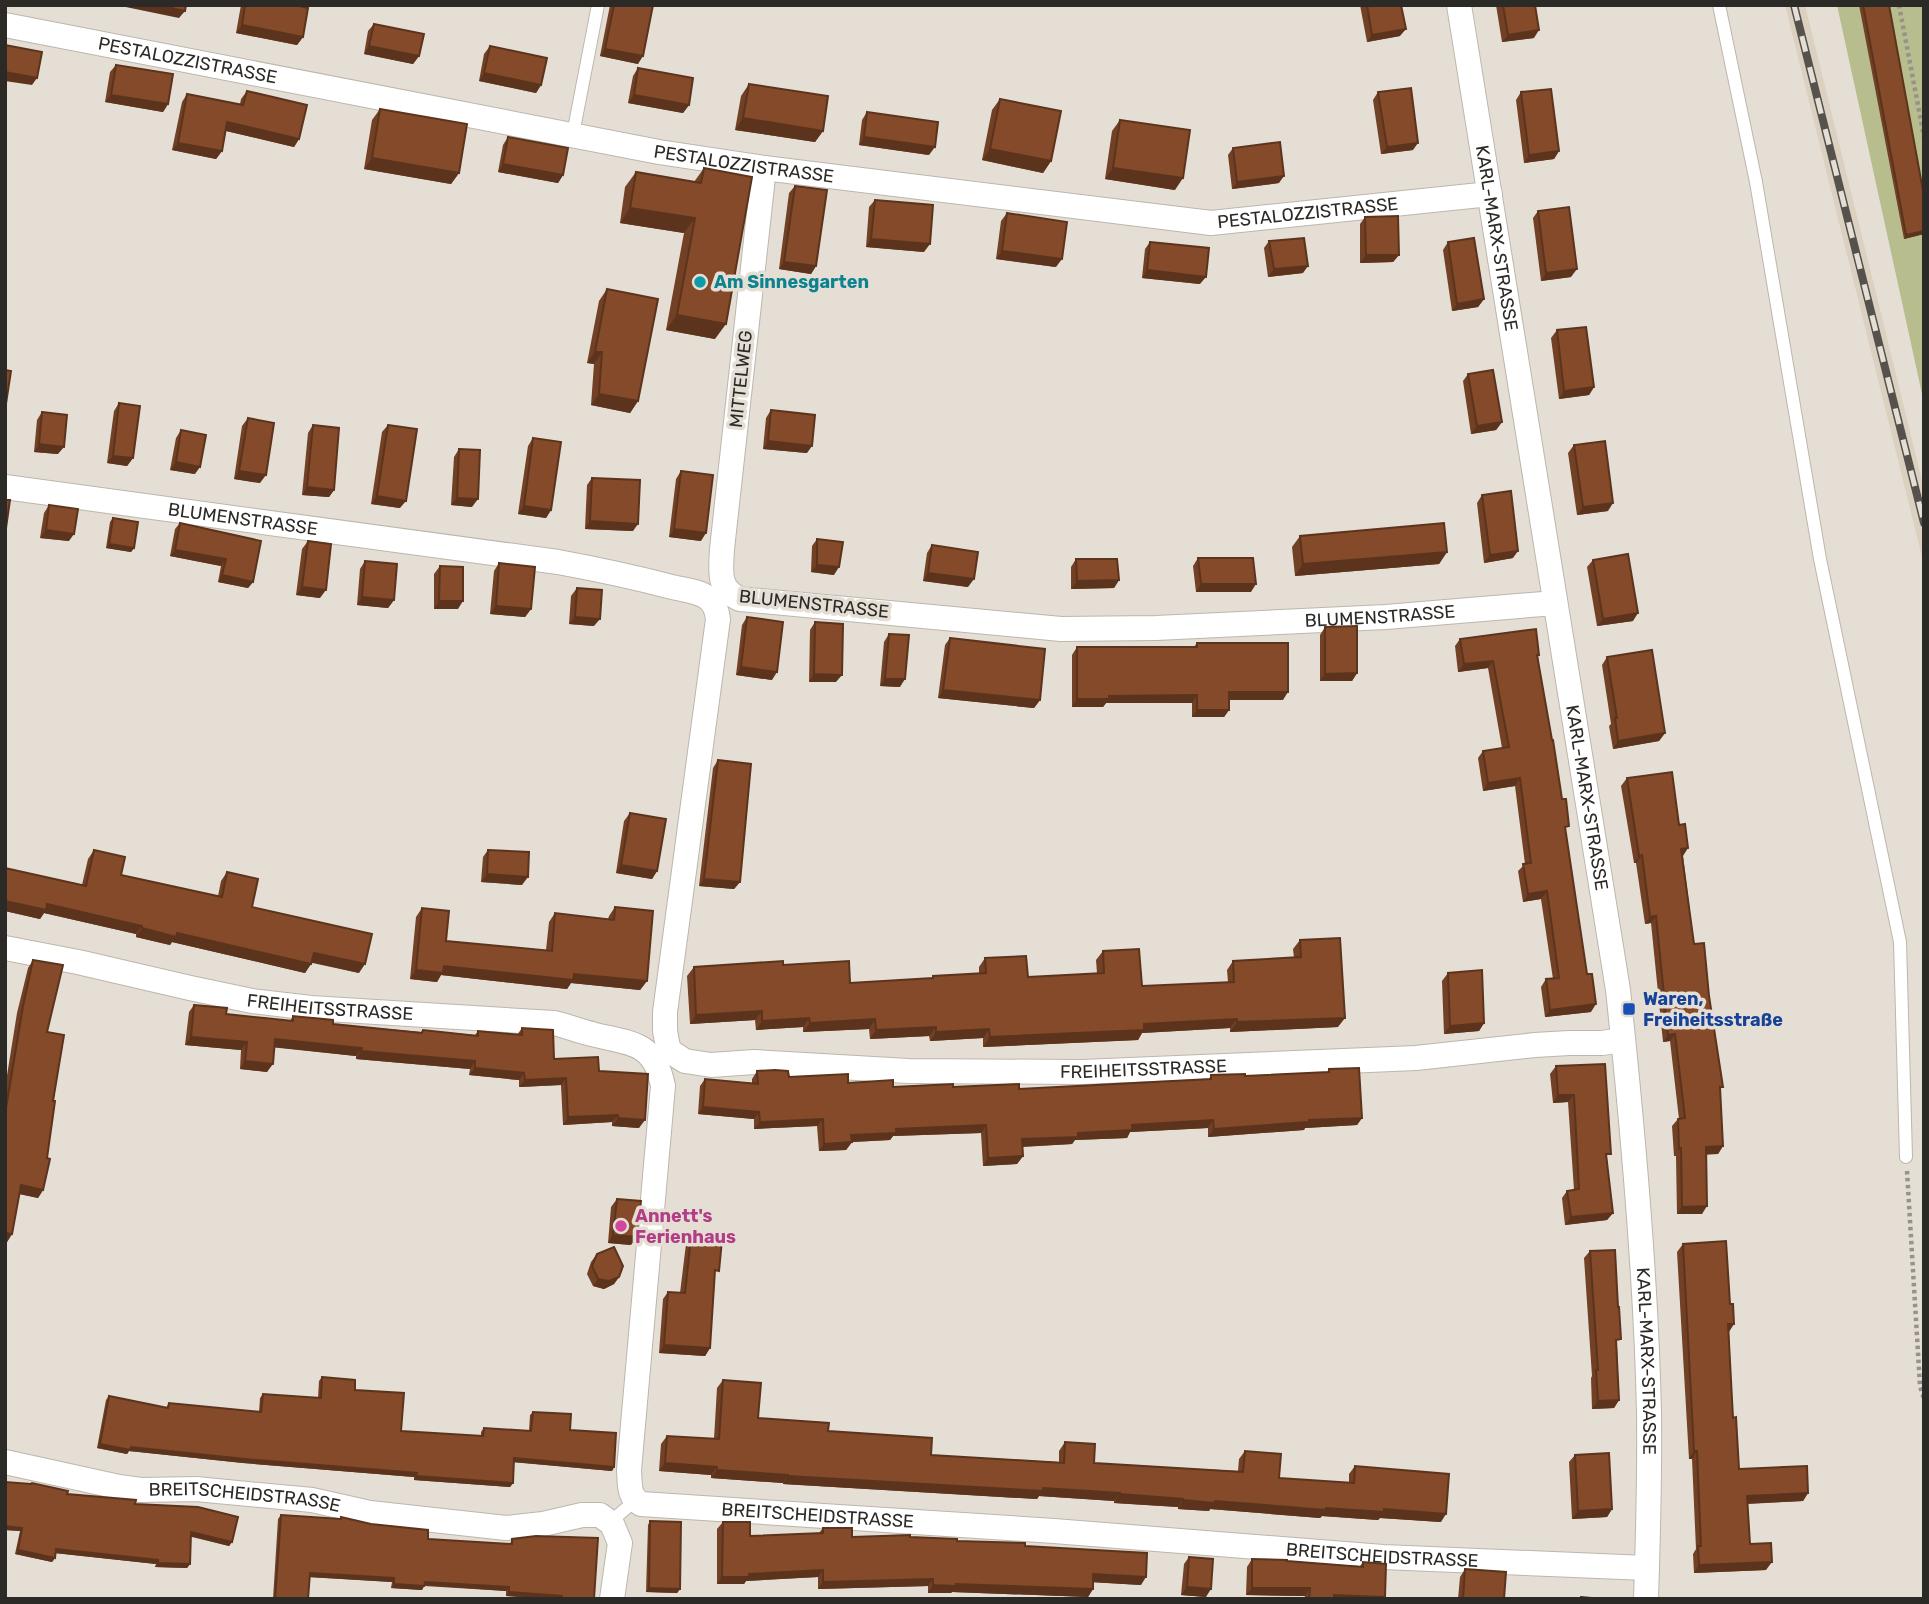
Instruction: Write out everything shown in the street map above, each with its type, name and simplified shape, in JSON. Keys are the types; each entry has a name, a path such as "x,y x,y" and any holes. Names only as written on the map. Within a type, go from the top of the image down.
{"street":[{"name":"KARL-MARX-STRASSE","path":"1459,5 1618,990 1632,1125 1642,1278 1648,1411 1646,1599"},
{"name":"PESTALOZZISTRASSE","path":"5,25 659,152 764,168 1211,223 1490,194"},
{"name":"MITTELWEG","path":"718,595 764,168"},
{"name":"BLUMENSTRASSE","path":"5,487 558,562 617,573 704,596 718,595 1061,629 1156,628 1386,617 1555,603"},
{"path":"636,1500 631,1491 629,1470 663,1086 659,1052 665,1031 665,1012 718,619 718,595"},
{"name":"FREIHEITSSTRASSE","path":"5,948 252,1001 311,1008 554,1023 634,1044 685,1061 712,1065 754,1062 908,1071 1082,1072 1391,1060 1535,1045 1594,1044 1623,1040"},
{"name":"BREITSCHEIDSTRASSE","path":"5,1462 119,1488 196,1489 312,1500 370,1513 506,1528 543,1524 590,1514 604,1517 610,1522"},
{"name":"BREITSCHEIDSTRASSE","path":"636,1500 651,1506 1054,1531 1382,1557 1647,1568"},
{"path":"610,1522 619,1537 620,1549 612,1599"}],"lane":[{"path":"573,134 598,5"},
{"path":"1720,5 1756,182 1820,559 1900,942 1906,1157"},
{"path":"610,1522 636,1500"}],"path":[{"path":"1899,5 1924,137"},
{"path":"1906,1157 1920,1385 1924,1399"}],"shaded area":[{"path":"1785,5 1805,5 1924,488 1924,565"}],"green space":[{"path":"1837,5 1924,5 1924,403"}],"building":[{"path":"158,5 186,5 185,11"},
{"path":"245,5 295,5 308,8 303,37 242,25"},
{"path":"614,5 653,5 643,56 605,49"},
{"path":"1367,5 1401,5 1406,29 1372,35"},
{"path":"1503,5 1535,5 1539,30 1508,35"},
{"path":"1863,5 1889,5 1924,196 1924,231 1906,235"},
{"path":"374,24 424,34 419,56 369,46"},
{"path":"5,45 42,52 37,78 5,72"},
{"path":"490,46 547,58 541,85 484,73"},
{"path":"116,65 173,74 168,104 111,95"},
{"path":"638,68 693,78 689,105 634,95"},
{"path":"749,84 828,96 823,131 743,118"},
{"path":"1411,88 1418,143 1387,147 1378,92"},
{"path":"1551,89 1559,151 1529,155 1521,92"},
{"path":"247,91 307,105 299,139 227,122 222,151 178,143 187,94 243,105"},
{"path":"1000,99 1061,111 1051,161 990,149"},
{"path":"380,109 467,124 459,173 372,158"},
{"path":"867,112 938,122 935,147 864,137"},
{"path":"1120,120 1190,130 1183,178 1113,168"},
{"path":"508,137 568,148 563,175 503,164"},
{"path":"1280,142 1284,176 1237,182 1233,148"},
{"name":"Am Sinnesgarten","path":"704,168 752,177 726,324 677,315 695,218 630,208 636,172 701,183"},
{"path":"795,186 827,190 816,266 784,262"},
{"path":"875,200 933,205 930,244 871,239"},
{"path":"1569,207 1577,269 1546,273 1538,211"},
{"path":"1007,213 1067,222 1062,259 1002,251"},
{"path":"1398,216 1399,255 1366,255 1365,217"},
{"path":"1304,238 1308,266 1274,269 1269,241"},
{"path":"1474,238 1484,299 1457,304 1448,242"},
{"path":"1150,242 1209,248 1206,277 1147,270"},
{"path":"607,289 658,299 638,401 599,394 602,352 595,352"},
{"path":"1586,327 1594,387 1564,391 1557,330"},
{"path":"5,370 11,371 5,410"},
{"path":"1493,370 1502,422 1477,426 1468,374"},
{"path":"119,403 140,406 133,458 113,456"},
{"path":"771,410 815,415 812,446 768,441"},
{"path":"42,412 67,415 64,447 39,444"},
{"path":"248,418 274,423 266,475 239,471"},
{"path":"313,425 339,428 334,490 307,487"},
{"path":"388,425 417,429 406,501 377,496"},
{"path":"181,430 206,435 200,467 176,462"},
{"path":"533,438 561,442 551,510 524,506"},
{"path":"1605,441 1613,503 1583,507 1574,445"},
{"path":"459,449 480,450 478,499 457,498"},
{"path":"681,471 713,475 706,533 674,529"},
{"path":"592,478 640,480 638,524 590,521"},
{"path":"1511,491 1518,551 1490,555 1482,495"},
{"path":"5,500 10,500 5,535"},
{"path":"49,505 78,509 74,534 46,530"},
{"path":"113,518 138,522 134,548 109,544"},
{"path":"180,523 261,541 253,582 222,575 226,559 175,550"},
{"path":"1444,523 1447,552 1303,564 1300,536"},
{"path":"817,539 843,542 839,567 817,565"},
{"path":"308,541 331,544 326,590 302,587"},
{"path":"932,545 978,552 974,579 928,573"},
{"path":"1628,554 1638,613 1603,619 1593,560"},
{"path":"1198,558 1253,558 1256,584 1201,584"},
{"path":"1076,559 1117,559 1119,580 1077,581"},
{"path":"365,561 397,564 394,600 362,597"},
{"path":"499,563 535,567 531,609 496,606"},
{"path":"440,566 463,567 463,601 439,601"},
{"path":"577,588 602,590 600,619 575,617"},
{"path":"747,617 783,622 777,672 741,667"},
{"path":"815,622 843,624 842,675 814,674"},
{"path":"1357,626 1357,673 1325,674 1325,627"},
{"path":"1536,629 1537,655 1562,799 1566,799 1569,826 1565,827 1587,974 1592,974 1596,1004 1550,1010 1546,979 1559,978 1547,891 1528,894 1523,864 1531,863 1520,778 1488,783 1483,751 1509,747 1493,661 1464,664 1460,639"},
{"path":"889,634 909,635 905,679 885,679"},
{"path":"950,638 1045,649 1040,700 943,690"},
{"path":"1197,643 1288,643 1288,692 1229,692 1229,710 1197,710 1197,695 1077,699 1077,647 1197,647"},
{"path":"1652,650 1665,733 1618,741 1607,657"},
{"path":"718,760 751,764 740,882 704,879"},
{"path":"1672,772 1679,825 1685,824 1688,848 1681,849 1694,944 1704,943 1723,1087 1720,1087 1723,1146 1706,1147 1707,1206 1682,1207 1678,1119 1685,1118 1675,1034 1668,1035 1656,916 1650,917 1642,855 1639,856 1627,778"},
{"path":"630,813 666,819 657,871 621,865"},
{"path":"94,850 125,857 121,875 222,897 227,872 258,879 252,907 372,934 365,964 314,953 311,964 177,933 176,937 142,926 47,904 46,910 5,901 5,868 86,886"},
{"path":"488,850 529,852 528,877 487,874"},
{"path":"615,907 653,911 647,981 574,974 573,980 444,966 443,973 416,970 422,908 449,911 446,941 552,951 555,913 614,920"},
{"path":"1340,938 1345,1018 1237,1022 1237,1019 1144,1024 1144,1030 990,1037 989,1029 936,1032 936,1027 876,1030 875,1019 810,1023 809,1018 762,1021 762,1011 696,1015 694,967 783,961 783,965 849,961 850,983 986,973 985,958 1026,956 1028,977 1104,973 1103,951 1139,949 1142,986 1234,982 1233,961 1301,957 1300,940"},
{"path":"33,960 63,965 47,1032 64,1035 53,1101 47,1158 50,1159 43,1190 21,1185 12,1234 5,1233 5,1114"},
{"path":"1482,970 1484,1023 1450,1026 1448,973"},
{"path":"194,1005 227,1008 226,1014 293,1021 293,1016 333,1020 333,1024 422,1033 423,1030 478,1036 478,1031 522,1035 522,1028 553,1030 554,1059 598,1057 599,1071 648,1074 645,1120 618,1118 618,1115 568,1117 566,1078 525,1080 524,1073 475,1068 475,1061 361,1051 362,1048 275,1039 273,1064 245,1061 247,1042 191,1037"},
{"path":"1605,1064 1611,1154 1606,1154 1613,1213 1571,1217 1567,1191 1579,1189 1574,1095 1558,1095 1556,1066"},
{"path":"1359,1068 1362,1118 1214,1129 1213,1120 1132,1125 1132,1130 1078,1133 1078,1137 1022,1139 1023,1156 988,1158 986,1125 896,1129 896,1133 851,1135 852,1142 824,1144 823,1119 760,1122 759,1112 703,1107 705,1079 758,1084 757,1071 788,1071 789,1077 848,1074 848,1083 893,1080 893,1087 1019,1084 1019,1089 1211,1079 1211,1075 1329,1072 1329,1069"},
{"name":"Annett's Ferienhaus","path":"617,1199 641,1201 637,1237 613,1235"},
{"path":"691,1237 722,1240 719,1271 715,1270 710,1348 664,1345 668,1292 685,1293"},
{"path":"1726,1241 1730,1304 1733,1304 1734,1324 1728,1324 1733,1418 1736,1417 1739,1469 1807,1466 1808,1493 1747,1496 1750,1544 1771,1543 1772,1562 1699,1565 1698,1546 1701,1546 1697,1451 1694,1451 1683,1244"},
{"path":"614,1247 623,1266 619,1277 609,1281 598,1279 592,1266 597,1254"},
{"path":"1615,1250 1621,1339 1616,1340 1619,1400 1598,1401 1590,1251"},
{"path":"322,1377 355,1380 355,1390 404,1393 401,1431 483,1436 484,1428 531,1431 533,1412 571,1414 570,1430 616,1433 614,1467 514,1458 513,1483 416,1476 417,1473 131,1447 130,1450 100,1444 109,1396 168,1408 169,1403 261,1412 263,1394 321,1398"},
{"path":"723,1380 761,1383 758,1418 829,1423 828,1431 932,1438 931,1455 1064,1463 1065,1442 1095,1444 1094,1463 1243,1472 1245,1451 1281,1454 1279,1478 1354,1483 1355,1466 1449,1474 1446,1514 1384,1509 1384,1512 1326,1510 1043,1488 1043,1491 788,1476 665,1463 667,1436 719,1439"},
{"path":"1609,1453 1612,1509 1578,1511 1575,1455"},
{"path":"5,1482 32,1483 68,1491 67,1494 136,1500 135,1504 198,1507 238,1517 232,1542 191,1532 190,1564 158,1563 158,1560 56,1549 55,1558 18,1550 22,1528 5,1526"},
{"path":"281,1515 341,1517 371,1524 428,1530 428,1539 512,1544 512,1539 536,1536 598,1538 594,1599 562,1599 562,1596 509,1592 509,1587 425,1582 424,1586 394,1584 394,1578 310,1573 308,1599 275,1599"},
{"path":"650,1521 681,1522 680,1589 649,1588"},
{"path":"723,1522 750,1522 750,1536 823,1533 823,1528 852,1528 852,1537 910,1535 957,1541 1025,1543 1025,1546 1147,1553 1146,1577 1093,1574 1093,1589 933,1585 933,1579 823,1582 823,1570 722,1577"},
{"path":"1189,1557 1213,1559 1211,1589 1187,1587"},
{"path":"1252,1559 1363,1567 1363,1562 1386,1564 1385,1597 1334,1595 1334,1599 1309,1599 1310,1588 1252,1588"},
{"path":"1465,1569 1506,1572 1504,1599 1463,1599"}],"railway":[{"path":"1794,5 1924,523"}],"place":[{"name":"Am Sinnesgarten","path":"700,282"},
{"name":"Waren, Freiheitsstraße","path":"1629,1009"},
{"name":"Annett's Ferienhaus","path":"621,1226"}]}
